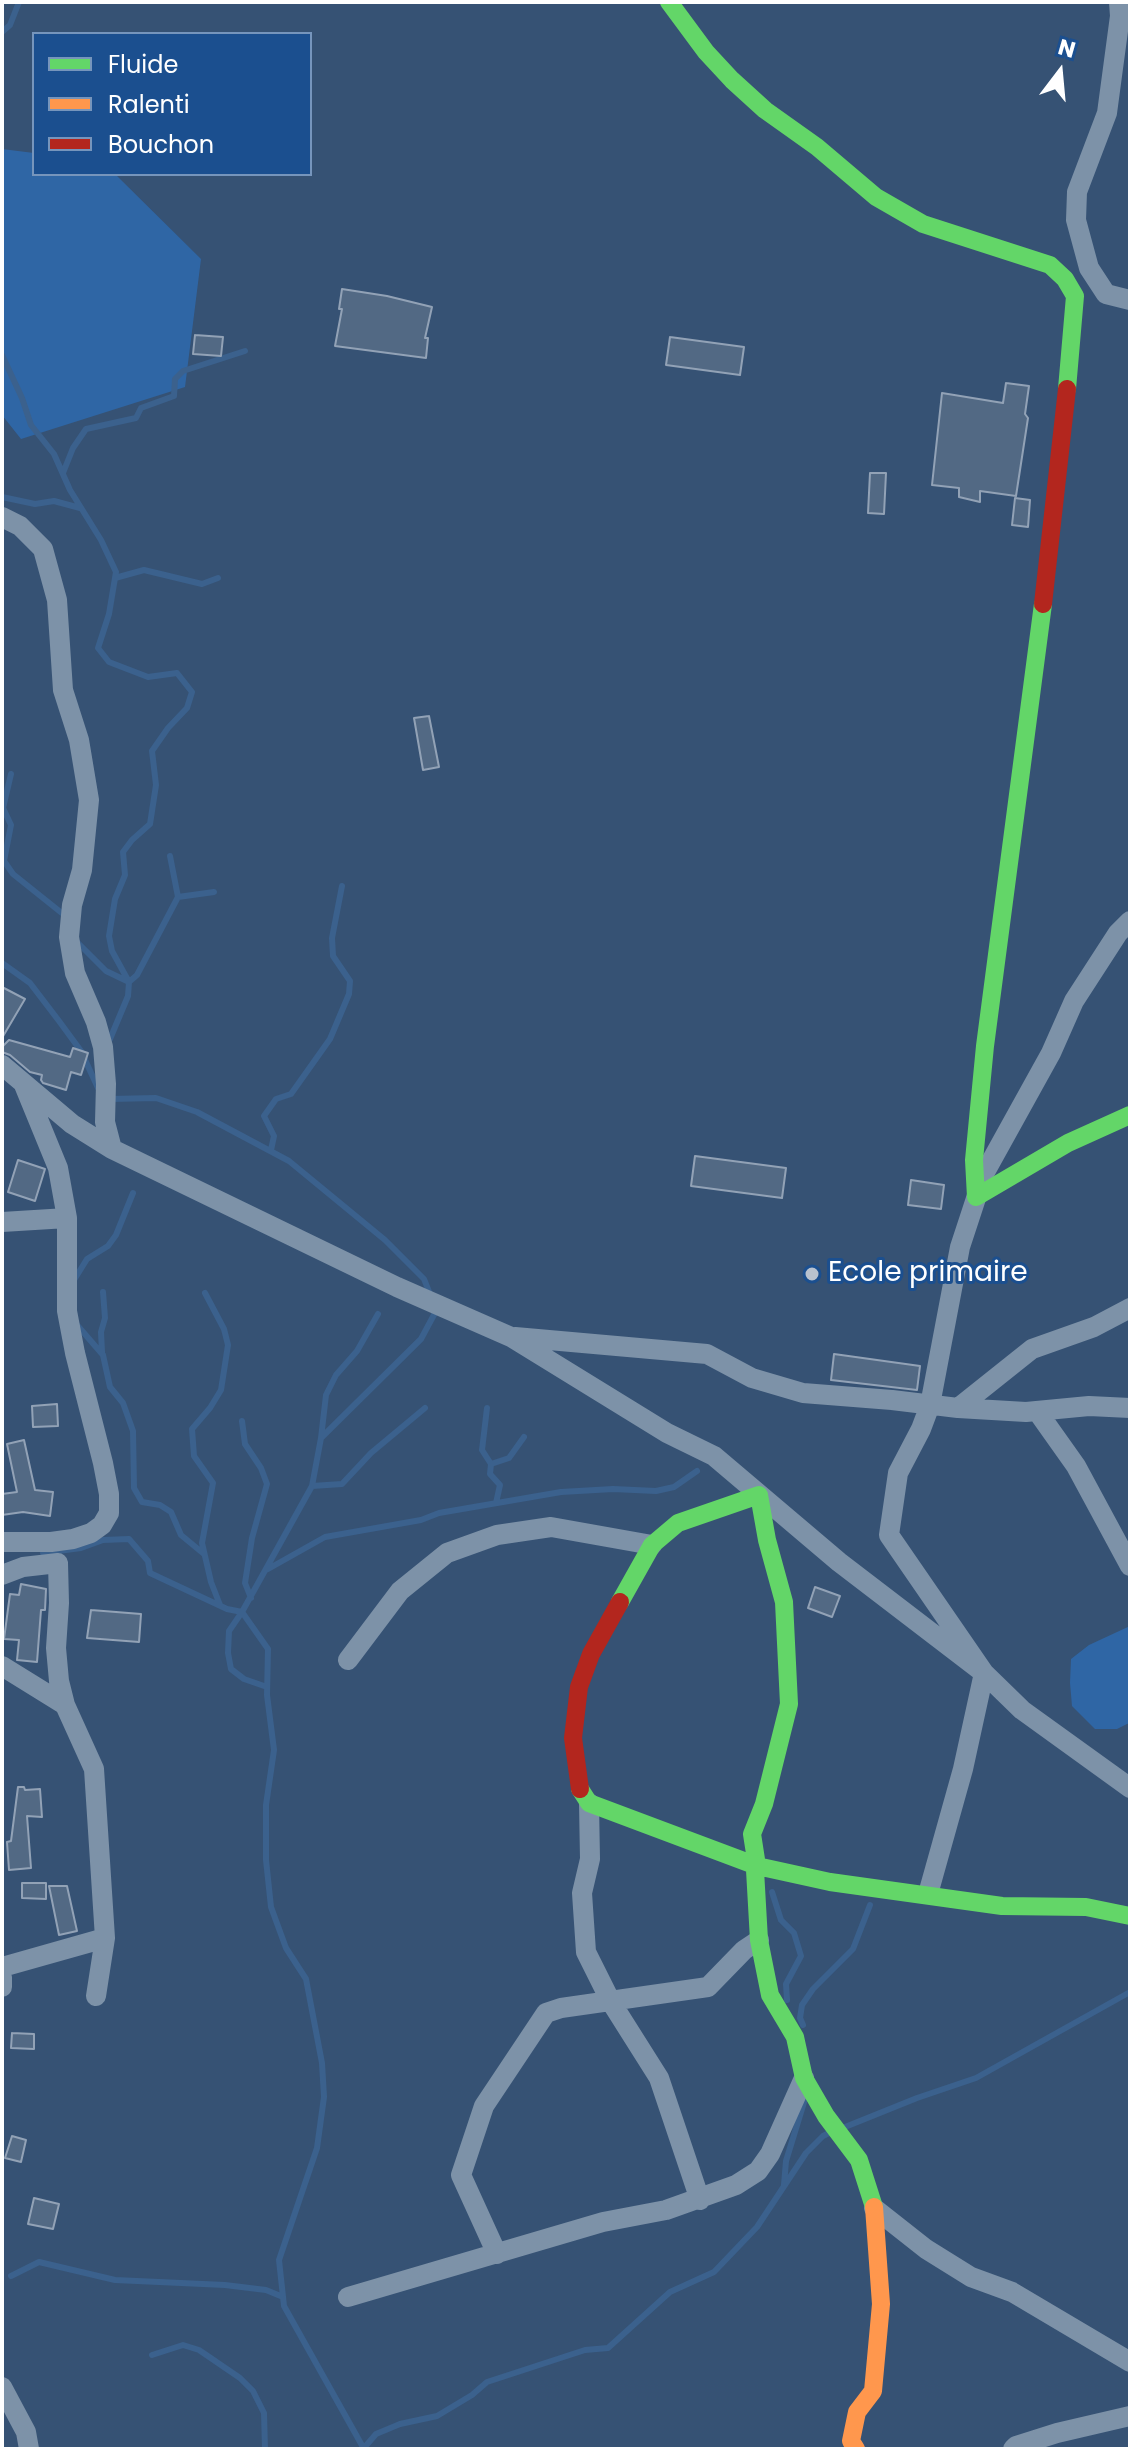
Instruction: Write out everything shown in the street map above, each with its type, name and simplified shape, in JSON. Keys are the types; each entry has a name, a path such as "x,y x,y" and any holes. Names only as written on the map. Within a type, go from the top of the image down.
{"street":[{"path":"669,2 706,52 732,80 765,110 817,147 876,197 923,224 1050,265 1065,279 1075,296 1042,614 985,1046 974,1160 976,1197"},
{"path":"1119,2 1120,16 1107,113 1077,192 1076,220 1089,268 1106,294 1130,300"},
{"path":"2,517 20,526 43,549 57,600 63,690 79,740 89,800 82,870 72,905 69,937 75,973 103,1047 105,1122 112,1149"},
{"path":"928,1894 963,1769 984,1673 889,1535 898,1473 930,1405 960,1247 984,1174 1051,1053 1074,1001 1118,933 1130,921"},
{"path":"2,1065 79,1130 112,1149 397,1287 511,1337 667,1433 714,1456 839,1562 984,1673 1022,1710 1130,1788"},
{"path":"2,1542 73,1539 91,1533 102,1525 109,1513 103,1463 67,1311 67,1218 58,1168 22,1082"},
{"path":"976,1197 1068,1143 1130,1115"},
{"path":"2,1222 67,1218"},
{"path":"958,1408 1032,1349 1094,1327 1130,1308"},
{"path":"511,1337 707,1354 752,1378 803,1393 958,1408 1037,1411 1089,1406 1130,1408"},
{"path":"1037,1411 1076,1466 1130,1566"},
{"path":"759,1495 678,1523 652,1545 591,1654 579,1687 573,1738 580,1792 589,1803 757,1866 830,1882 1002,1906 1086,1907 1130,1916"},
{"path":"759,1495 767,1540 784,1602 789,1704 764,1804 752,1834 757,1866 759,1940 770,1995 795,2037 804,2078 826,2116 859,2160 874,2208 881,2304 873,2391 857,2412 851,2441 856,2449"},
{"path":"348,1660 400,1591 447,1553 497,1535 551,1527 652,1545"},
{"path":"2,1575 23,1567 58,1563 56,1648 59,1681 65,1705 94,1769 105,1938 96,1996"},
{"path":"2,1666 65,1705"},
{"path":"589,1803 590,1859 582,1893 586,1952 611,2002 659,2078 700,2200"},
{"path":"2,1967 105,1938"},
{"path":"497,2254 461,2175 484,2106 546,2013 561,2008 708,1987 744,1950 759,1940"},
{"path":"2,1977 2,1987"},
{"path":"348,2297 603,2222 666,2210 736,2185 758,2171 770,2154 804,2078"},
{"path":"874,2208 926,2249 971,2277 1012,2292 1130,2362"},
{"path":"2,2387 26,2432 29,2449"},
{"path":"1013,2449 1057,2433 1130,2416"}],"shaded area":[{"path":"2,149 32,153 32,176 117,176 201,259 185,387 21,439 2,415"},
{"path":"1130,1626 1130,1725 1117,1729 1095,1729 1072,1706 1071,1659 1089,1645"}],"building":[{"path":"342,289 432,307 425,338 428,338 426,358 335,346 342,309 339,309"},
{"path":"195,335 223,337 221,356 193,354"},
{"path":"670,337 744,347 740,375 666,365"},
{"path":"1006,383 1029,386 1025,414 1028,418 1016,496 980,491 980,502 959,497 959,488 932,485 942,393 1003,403"},
{"path":"870,473 886,473 884,514 868,513"},
{"path":"1015,498 1030,500 1028,527 1012,525"},
{"path":"429,716 439,767 423,770 414,718"},
{"path":"2,987 25,999 2,1038"},
{"path":"9,1040 70,1057 73,1048 88,1053 81,1075 71,1072 66,1090 43,1083 42,1075 30,1072 2,1052 2,1047"},
{"path":"695,1156 786,1168 782,1198 691,1186"},
{"path":"18,1160 45,1169 35,1201 8,1192"},
{"path":"911,1180 944,1185 941,1209 908,1205"},
{"path":"834,1354 920,1366 917,1390 831,1380"},
{"path":"57,1404 58,1426 33,1427 32,1406"},
{"path":"24,1440 35,1490 53,1492 50,1516 23,1512 2,1515 2,1494 17,1492 7,1444"},
{"path":"21,1584 46,1589 37,1662 17,1660 19,1640 4,1639 10,1594 19,1595"},
{"path":"815,1587 840,1596 832,1617 808,1608"},
{"path":"91,1610 141,1614 139,1642 87,1638"},
{"path":"18,1787 40,1789 42,1817 27,1816 31,1868 9,1870 7,1842 11,1841"},
{"path":"22,1883 46,1883 46,1899 22,1898"},
{"path":"49,1886 67,1886 77,1931 59,1935"},
{"path":"12,2033 34,2034 34,2049 11,2048"},
{"path":"12,2136 26,2140 21,2162 5,2158"},
{"path":"34,2198 59,2204 53,2229 28,2224"}],"waterway":[{"path":"2,32 10,25 19,2"},
{"path":"63,473 73,448 86,429 136,418 141,408 174,396 175,379 183,371 245,351"},
{"path":"2,355 31,425 54,454 70,490 101,540 116,572 109,614 98,648 109,662 148,677 177,673 192,692 187,708 152,751 156,785 150,824 123,852 125,875 115,899 109,936 112,951 129,982 128,996 110,1039"},
{"path":"2,497 35,504 54,501 80,508"},
{"path":"115,578 144,570 202,584 218,578"},
{"path":"11,774 3,808 11,825 4,861 13,874 68,918"},
{"path":"170,856 178,897"},
{"path":"271,1150 274,1136 264,1116 276,1099 291,1094 330,1039 349,994 350,981 333,956 332,938 342,886"},
{"path":"78,943 106,971 129,982 137,975 178,897 214,892"},
{"path":"2,963 30,983 81,1051 98,1088"},
{"path":"110,1099 156,1098 197,1112 289,1161 385,1240 424,1279 430,1294"},
{"path":"74,1280 87,1259 108,1246 116,1235 133,1193"},
{"path":"102,1352 101,1332 105,1318 103,1292"},
{"path":"205,1293 224,1329 228,1345 221,1390 192,1429 194,1456 213,1483 202,1543 220,1605"},
{"path":"364,2449 284,2306 279,2260 317,2148 324,2097 322,2063 306,1979 286,1948 271,1907 266,1860 266,1805 274,1750 267,1695 268,1649 242,1612 312,1486 321,1438 421,1339 435,1308"},
{"path":"321,1438 326,1395 378,1314"},
{"path":"77,1325 103,1355 110,1387 123,1403 133,1431 134,1488 142,1502 160,1505 171,1512 181,1535 204,1554"},
{"path":"312,1486 342,1484 371,1453 425,1408"},
{"path":"487,1408 482,1450 491,1464 490,1474 500,1485 496,1503"},
{"path":"242,1421 245,1444 261,1468 267,1484 252,1538 245,1583 251,1598"},
{"path":"491,1464 509,1458 524,1437"},
{"path":"268,1569 325,1537 561,1492 613,1489 656,1491 674,1487 697,1471"},
{"path":"43,1553 81,1548 103,1540 129,1539 148,1561 150,1573 227,1609 242,1612 229,1631 231,1669 244,1679 267,1687"},
{"path":"772,1892 781,1920 794,1933 801,1956 786,1984 787,2000"},
{"path":"803,2025 800,2018 802,2005 813,1989 853,1949 870,1905"},
{"path":"845,2127 976,2078 1130,1992"},
{"path":"784,2185 786,2161 805,2099"},
{"path":"364,2448 376,2434 400,2424 437,2416 487,2382 585,2350 608,2348 670,2292 714,2272 757,2227 806,2153 831,2132"},
{"path":"11,2276 39,2262 115,2280 225,2285 266,2290 283,2297"},
{"path":"152,2355 183,2345 199,2350 240,2378 253,2391 264,2413 265,2449"}],"traffic: fast":[{"path":"669,2 706,52 732,80 765,110 817,147 876,197 923,224 1050,265 1065,279 1075,296 1067,389"},
{"path":"1043,604 985,1046 974,1160 976,1197 1068,1143 1130,1115"},
{"path":"620,1602 652,1545 678,1523 759,1495 767,1540 784,1602 789,1704 764,1804 752,1834 757,1866 759,1940 770,1995 795,2037 804,2078 826,2116 859,2160 874,2207"},
{"path":"580,1789 589,1803 757,1866 830,1882 1002,1906 1086,1907 1130,1916"}],"traffic: slow":[{"path":"856,2449 851,2441 857,2412 873,2391 881,2304 874,2207"}],"traffic: jam":[{"path":"1043,604 1067,389"},
{"path":"580,1789 573,1738 579,1687 591,1654 620,1602"}],"place":[{"name":"Ecole primaire","path":"812,1274"}]}
